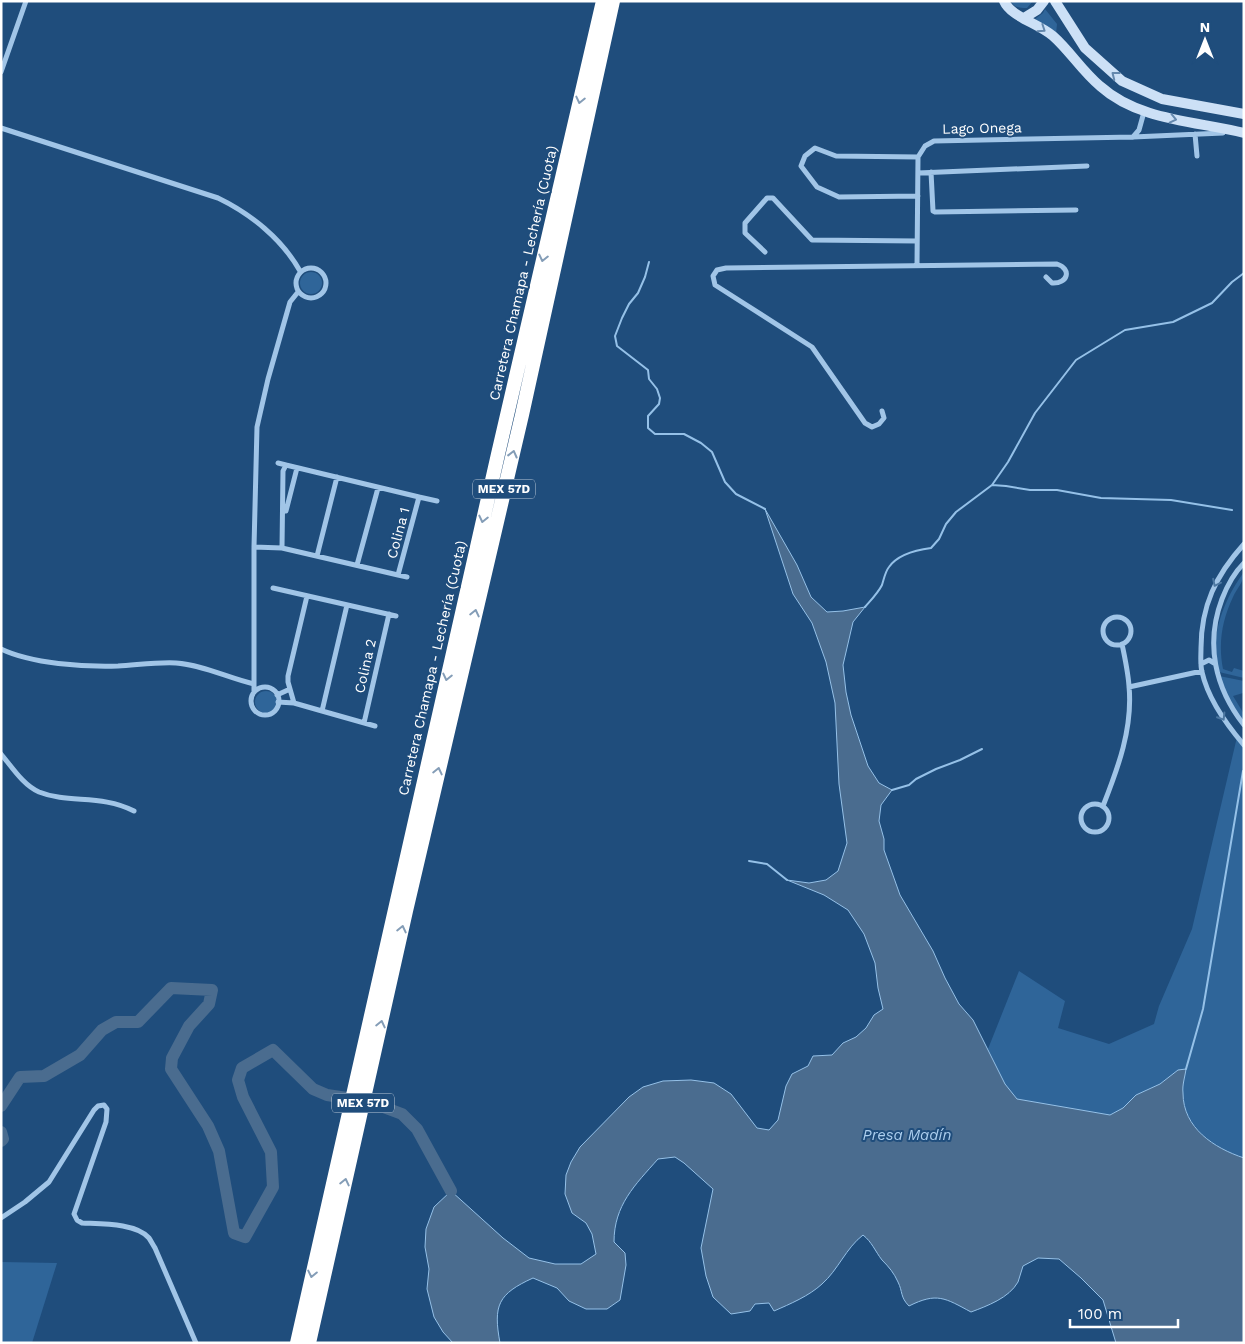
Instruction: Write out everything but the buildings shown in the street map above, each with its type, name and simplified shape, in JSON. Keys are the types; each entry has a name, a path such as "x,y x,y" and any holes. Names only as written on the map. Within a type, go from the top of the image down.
{"highway":[{"name":"Carretera Chamapa - Lechería (Cuota)","path":"297,1343 328,1228 506,420 603,1"},
{"name":"Carretera Chamapa - Lechería (Cuota)","path":"385,976 522,415 614,1"},
{"name":"Carretera Chamapa - Lechería (Cuota)","path":"309,1343 328,1228"}],"street":[{"path":"1,72 26,1"},
{"path":"1004,1 1012,13 1052,35 1100,87 1116,98 1144,112 1241,132"},
{"path":"1024,18 1037,10 1044,1"},
{"path":"1055,1 1085,48 1122,80 1162,99 1244,114"},
{"path":"1133,137 1139,130 1144,112"},
{"path":"1,128 218,198 237,207 280,242 300,271"},
{"name":"Lago Onega","path":"918,157 925,146 934,141 1133,137 1241,132"},
{"path":"1196,134 1197,156"},
{"path":"917,266 918,196 918,157 836,156 815,148 805,156 801,166 817,187 839,197 918,196"},
{"path":"918,173 1087,166"},
{"path":"931,172 933,211 935,212 1076,210"},
{"path":"765,252 745,233 745,223 767,198 773,198 812,240 917,241"},
{"path":"882,411 884,418 879,424 872,427 864,423 812,347 715,285 713,276 716,270 726,268 1057,264 1063,266 1066,270 1064,280 1059,284 1052,283 1046,277"},
{"path":"309,267 318,269 325,275 326,284 323,293 315,298 306,298 298,292 295,285 300,271 309,267"},
{"path":"254,692 260,688 267,687 273,690 278,695 276,709 270,713 259,713 252,706 251,698 254,692 254,547 257,427 268,379 290,302 298,292"},
{"name":"Colina 1","path":"278,463 437,501"},
{"path":"282,548 284,518 283,471 286,465"},
{"path":"284,518 297,468"},
{"path":"317,556 337,477"},
{"path":"357,565 378,488"},
{"name":"Colina 1","path":"398,575 419,497"},
{"path":"1244,544 1228,561 1216,582 1207,603 1201,634 1203,674 1219,712 1230,730 1244,745"},
{"name":"Colina 1","path":"254,547 282,548 407,578"},
{"path":"1244,563 1227,587 1219,607 1213,634 1214,663 1217,675 1226,699 1244,725"},
{"path":"273,588 396,616"},
{"path":"294,703 288,676 307,596"},
{"path":"322,711 347,605"},
{"name":"Colina 2","path":"364,723 388,614"},
{"path":"1121,617 1129,623 1131,628 1130,638 1122,644 1117,645 1108,642 1102,634 1104,624 1112,618 1121,617"},
{"path":"1103,806 1116,774 1126,736 1129,687 1122,644"},
{"path":"1,648 14,655 69,665 116,666 174,663 197,666 232,679 254,684"},
{"path":"1201,664 1209,660 1214,663"},
{"path":"1129,687 1203,674 1212,679 1217,675"},
{"path":"278,695 290,689"},
{"path":"278,702 294,703 375,726"},
{"path":"1,754 20,778 38,791 55,796 98,800 122,805 134,811"},
{"path":"1092,804 1103,806 1109,814 1108,824 1098,832 1087,830 1081,821 1083,810 1092,804"},
{"path":"1,1218 25,1202 49,1182 94,1110 98,1106 104,1105 108,1114 74,1214 77,1220 82,1222 129,1227 140,1230 148,1237 155,1248 196,1343"}],"shaded area":[{"path":"1011,1 1033,1 1027,8 1020,8"},
{"path":"1045,9 1057,24 1056,34 1035,19"},
{"path":"307,272 315,272 322,279 322,287 315,294 307,294 300,287 300,279"},
{"path":"1244,572 1242,582 1226,614 1221,650 1223,669 1232,672 1234,668 1244,671 1244,678 1219,672 1215,646 1224,607"},
{"path":"1219,676 1244,681 1243,693 1233,696 1244,714 1244,722 1231,703"},
{"path":"262,691 270,691 277,698 277,706 270,713 262,713 255,706 255,698"},
{"path":"1237,737 1244,745 1244,1158 1222,1149 1212,1142 1203,1135 1189,1117 1183,1093 1186,1070 1178,1070 1160,1084 1136,1095 1123,1108 1110,1115 1017,1099 1005,1084 988,1049 1019,971 1065,1001 1058,1028 1109,1044 1154,1024 1159,1006 1192,929"},
{"path":"1,1262 57,1263 32,1343 1,1343"}],"water":[{"name":"Presa Madín","path":"765,509 797,565 811,597 827,612 865,607 853,622 843,665 851,715 868,766 879,783 892,790 881,805 879,821 884,839 884,850 900,895 933,951 959,1004 973,1020 1005,1084 1017,1099 1110,1115 1123,1108 1136,1095 1160,1084 1178,1070 1186,1069 1183,1093 1188,1117 1202,1135 1222,1149 1244,1158 1244,1343 1116,1343 1103,1300 1059,1259 1038,1258 1023,1266 1018,1282 1009,1293 997,1301 971,1312 941,1298 927,1299 909,1306 904,1300 900,1286 893,1273 863,1235 852,1246 828,1278 805,1296 774,1311 769,1303 755,1304 750,1311 731,1314 713,1297 706,1276 701,1248 713,1189 675,1157 658,1159 627,1196 622,1206 615,1229 614,1242 625,1253 626,1265 620,1300 607,1309 586,1309 569,1301 557,1288 533,1278 512,1290 501,1302 497,1319 500,1343 453,1343 443,1332 434,1317 427,1289 429,1269 425,1247 426,1229 434,1207 451,1191 503,1238 529,1258 555,1264 581,1264 596,1254 592,1234 586,1223 572,1213 565,1194 566,1175 580,1147 629,1097 643,1087 663,1081 691,1080 714,1083 731,1094 757,1128 769,1130 778,1120 786,1086 792,1074 808,1066 813,1056 832,1055 843,1043 856,1037 866,1028 874,1015 883,1009 875,963 864,934 848,910 824,895 787,880 809,883 826,880 838,871 847,843 839,784 835,703 826,662 812,623 793,594"}],"waterway":[{"path":"649,262 638,293 629,304 615,336 617,346 648,370 649,379 657,389 660,398 659,404 648,416 648,428 655,434 684,434 701,443 712,452 725,482 736,494 765,509"},
{"path":"865,607 882,585 886,571 897,559 908,553 931,548 956,512 992,485 1008,462 1035,413 1076,360 1125,330 1173,322 1212,303 1232,282 1244,273"},
{"path":"992,485 1030,490 1057,490 1101,498 1171,500 1232,510"},
{"path":"892,790 909,785 916,779 936,769 982,749"},
{"path":"1186,1069 1203,1009 1243,771"},
{"path":"749,861 767,864 787,880"},
{"path":"1,1106 20,1077 44,1076 80,1055 102,1030 116,1022 138,1022 171,988 212,990 209,1004 189,1026 172,1058 171,1069 208,1126 219,1151 234,1233 245,1237 273,1187 271,1152 243,1097 238,1080 242,1068 273,1050 313,1089 327,1095 367,1101 402,1114 417,1129 451,1191"},
{"path":"1,1132 3,1139 1,1141"}]}
